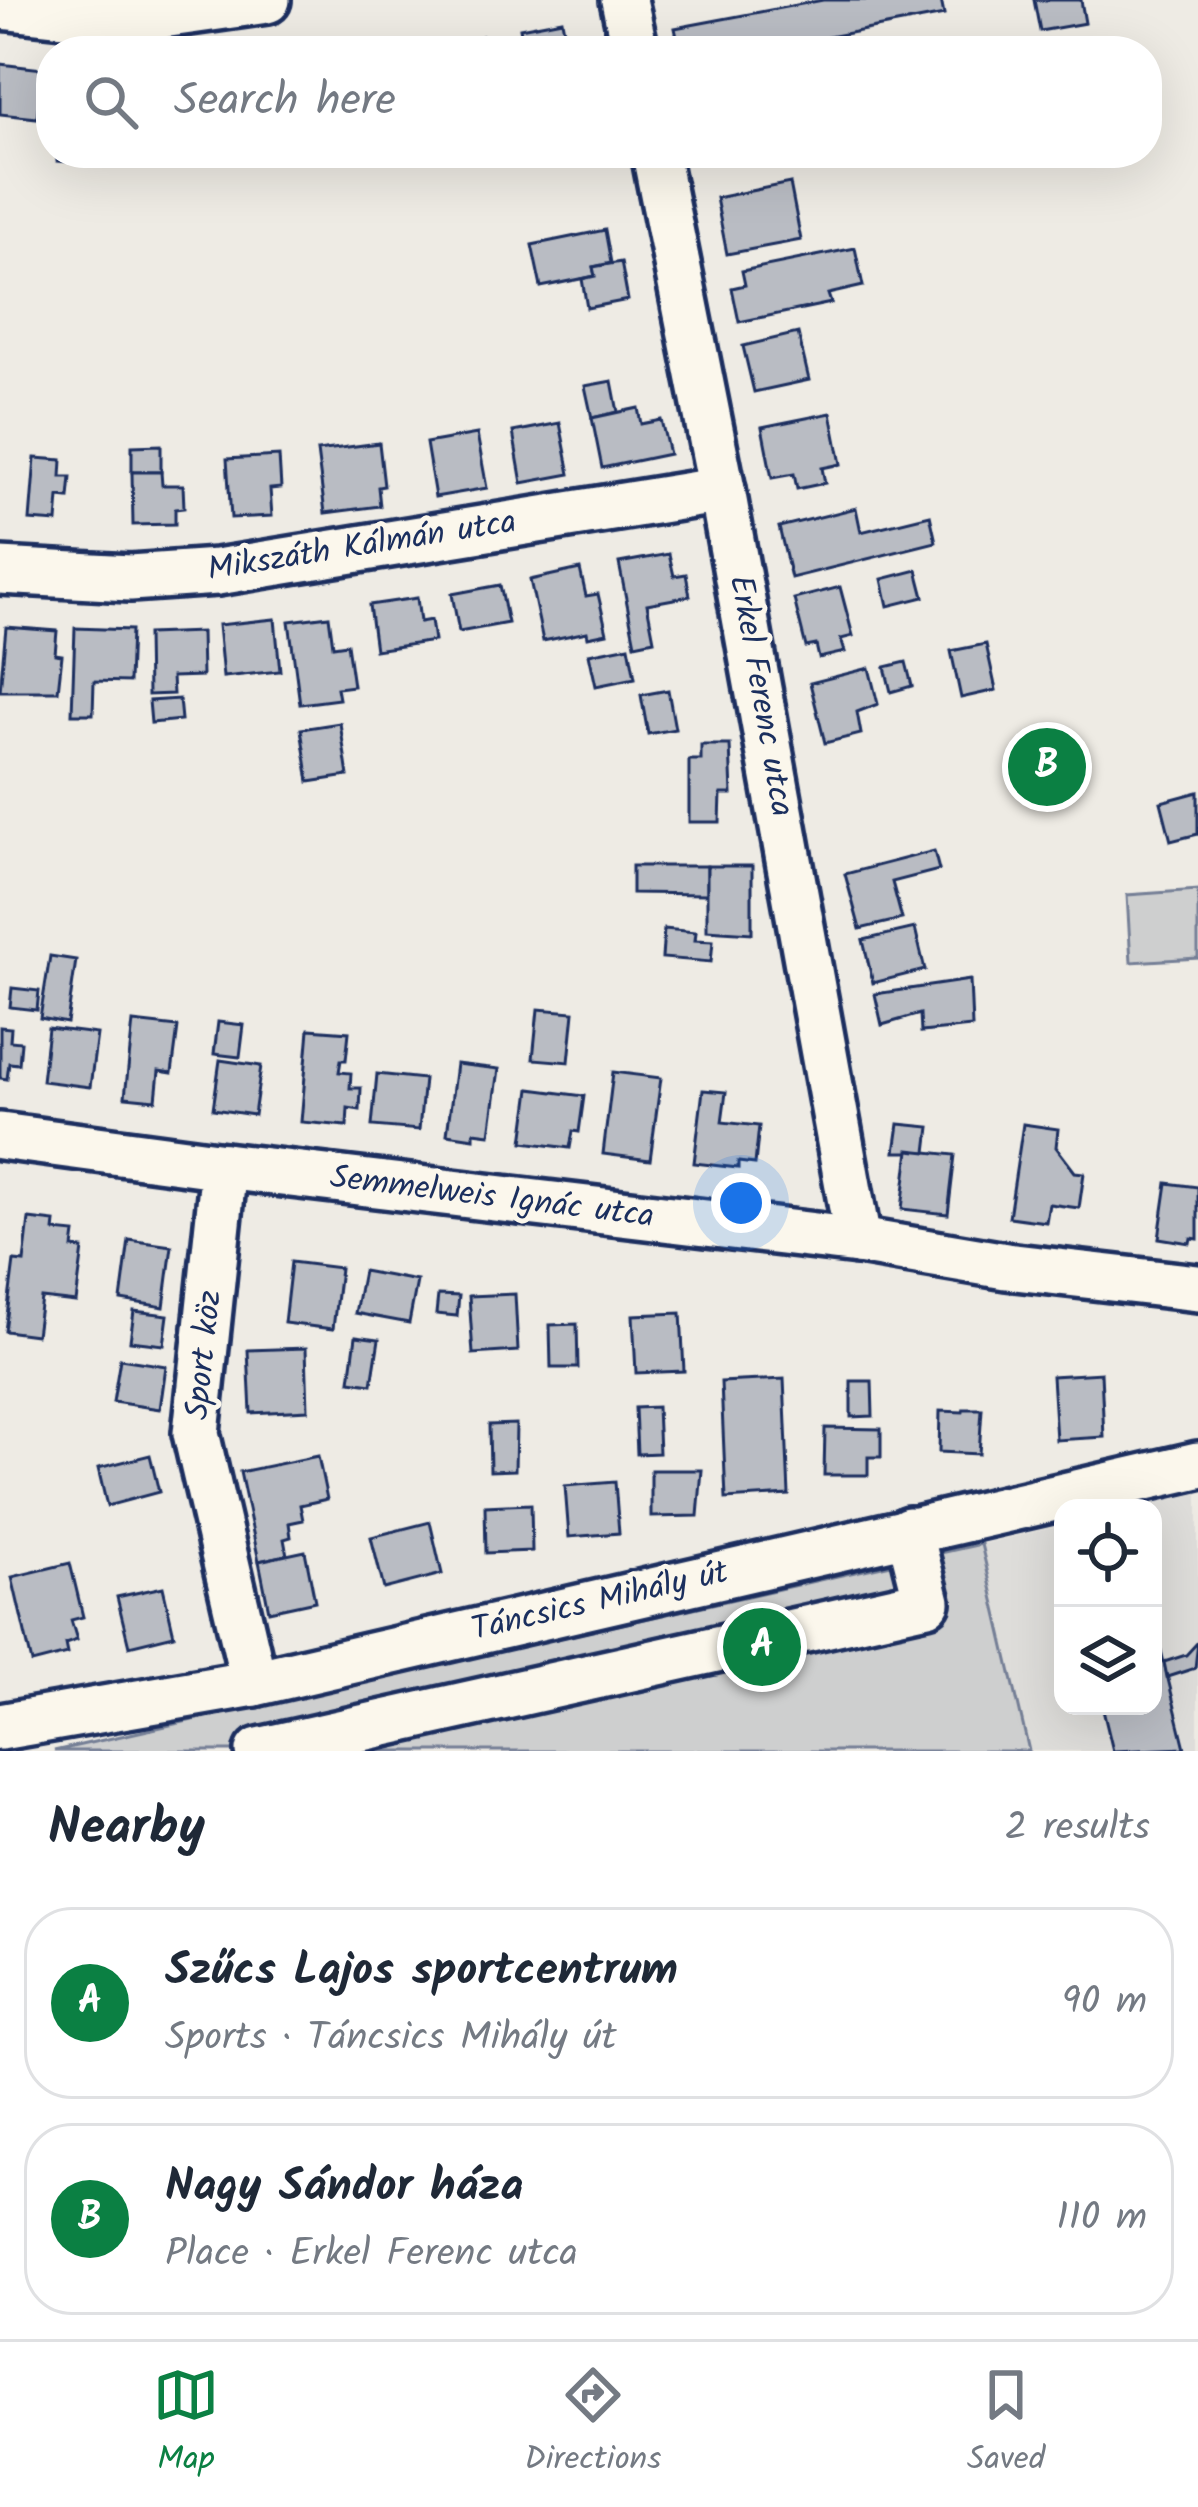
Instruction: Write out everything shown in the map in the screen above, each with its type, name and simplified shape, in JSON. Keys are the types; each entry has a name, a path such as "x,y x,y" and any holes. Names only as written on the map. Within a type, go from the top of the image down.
{"street":[{"path":"0,7 109,18 267,0"},
{"path":"625,0 632,36"},
{"name":"Erkel Ferenc utca","path":"658,168 722,490 858,1241"},
{"name":"Mikszáth Kálmán utca","path":"0,571 130,578 217,572 722,490"},
{"name":"Semmelweis Ignác utca","path":"0,1136 858,1241 1006,1266 1198,1288"},
{"name":"Sport köz","path":"224,1166 196,1433 254,1683"},
{"name":"Táncsics Mihály út","path":"0,1727 254,1683 1198,1465"},
{"path":"259,1751 927,1602 909,1530"}],"shaded area":[{"path":"1198,890 1198,958 1131,962 1127,895"},
{"path":"1198,1493 1198,1751 1029,1751 981,1544 1054,1527 1054,1715 1162,1715 1162,1501"},
{"path":"981,1544 1029,1751 54,1751"}],"building":[{"path":"823,0 941,0 944,15 834,36 677,36 675,28"},
{"path":"1034,0 1081,0 1085,23 1040,31"},
{"path":"562,20 565,36 521,36 520,28"},
{"path":"0,64 36,68 36,118 0,114"},
{"path":"790,183 801,240 727,254 716,198"},
{"path":"605,230 611,263 593,267 595,276 541,287 532,245"},
{"path":"855,248 863,286 828,294 831,303 739,322 732,288 745,285 742,271"},
{"path":"621,262 628,300 587,308 582,279 595,276 593,267"},
{"path":"798,333 809,380 754,392 743,346"},
{"path":"612,381 618,412 592,418 585,386"},
{"path":"638,408 641,424 661,420 669,454 602,468 592,418"},
{"path":"831,413 841,464 822,468 825,483 797,489 794,474 772,478 762,427"},
{"path":"560,423 570,474 522,483 513,432"},
{"path":"477,434 487,488 435,497 426,443"},
{"path":"379,443 384,486 378,487 380,506 325,513 317,451"},
{"path":"161,445 161,472 132,472 132,446"},
{"path":"279,456 281,488 270,489 272,516 231,518 227,459"},
{"path":"35,458 62,460 61,477 71,477 69,498 59,497 57,522 30,520"},
{"path":"132,472 161,472 162,485 183,485 184,508 175,509 175,524 133,525"},
{"path":"856,508 861,532 930,515 936,542 791,578 779,527"},
{"path":"669,554 674,576 686,574 690,596 647,604 654,640 635,644 619,563"},
{"path":"580,569 586,596 598,594 607,633 543,641 530,580"},
{"path":"917,570 924,597 888,606 882,579"},
{"path":"500,585 508,623 459,632 452,594"},
{"path":"840,587 853,636 841,639 845,652 819,658 816,645 806,647 794,599"},
{"path":"417,598 420,622 431,620 434,641 375,650 369,605"},
{"path":"329,616 333,646 347,644 353,686 337,688 339,699 300,704 289,621"},
{"path":"275,619 280,671 223,677 218,625"},
{"path":"6,627 57,631 55,654 62,655 58,691 0,691"},
{"path":"75,628 131,630 129,682 94,681 93,714 72,714"},
{"path":"201,632 202,676 172,677 173,694 148,695 147,634"},
{"path":"986,644 996,690 961,698 951,651"},
{"path":"629,646 635,678 596,686 589,654"},
{"path":"906,662 912,686 891,692 885,667"},
{"path":"869,668 878,704 857,712 861,734 825,743 810,683"},
{"path":"668,690 675,729 648,734 641,695"},
{"path":"179,699 181,720 151,723 149,701"},
{"path":"340,723 348,776 309,782 301,729"},
{"path":"1042,734 1076,756 1078,766 1060,795 1052,797 1015,769 1036,735"},
{"path":"701,745 730,745 732,794 721,794 720,822 689,822 689,760 701,760"},
{"path":"1198,792 1198,834 1171,841 1161,802"},
{"path":"934,851 939,870 892,882 902,919 860,929 845,874"},
{"path":"632,866 707,866 707,894 632,893"},
{"path":"707,866 752,866 752,933 707,930"},
{"path":"915,928 925,970 873,983 863,940"},
{"path":"664,929 696,932 695,940 713,941 711,962 662,958"},
{"path":"50,956 76,960 67,1023 40,1018"},
{"path":"970,980 972,1027 921,1032 920,1014 882,1025 875,994"},
{"path":"12,988 39,991 37,1010 10,1007"},
{"path":"538,1009 574,1012 569,1062 533,1059"},
{"path":"133,1022 178,1027 172,1073 159,1071 156,1100 125,1097"},
{"path":"218,1022 244,1025 240,1057 214,1054"},
{"path":"0,1027 11,1028 10,1041 21,1042 19,1064 9,1063 7,1079 0,1078"},
{"path":"48,1028 97,1034 90,1087 42,1081"},
{"path":"309,1029 349,1032 346,1060 341,1060 339,1072 351,1073 350,1088 361,1088 360,1110 348,1108 347,1126 301,1122"},
{"path":"220,1060 261,1066 254,1115 213,1109"},
{"path":"456,1064 499,1069 490,1134 474,1132 474,1138 447,1134"},
{"path":"613,1072 661,1078 650,1160 603,1154"},
{"path":"377,1074 424,1079 419,1130 372,1126"},
{"path":"530,1089 584,1096 579,1132 573,1131 570,1148 523,1142"},
{"path":"703,1090 726,1092 722,1122 759,1126 755,1164 738,1162 738,1168 694,1163"},
{"path":"899,1124 930,1127 927,1152 895,1152"},
{"path":"1023,1124 1058,1129 1056,1147 1075,1172 1084,1173 1079,1208 1049,1204 1046,1222 1009,1217"},
{"path":"909,1150 955,1155 948,1214 902,1209"},
{"path":"1167,1183 1198,1187 1198,1239 1191,1238 1190,1243 1159,1238"},
{"path":"29,1219 55,1222 54,1231 75,1233 73,1248 83,1249 76,1302 41,1298 36,1335 5,1331 14,1261 24,1262"},
{"path":"129,1240 172,1246 164,1307 121,1300"},
{"path":"291,1262 340,1268 333,1329 284,1323"},
{"path":"363,1271 417,1281 409,1323 355,1313"},
{"path":"515,1294 518,1351 473,1354 469,1296"},
{"path":"438,1295 459,1296 457,1316 436,1314"},
{"path":"134,1311 168,1315 164,1345 130,1341"},
{"path":"681,1313 684,1371 636,1373 633,1315"},
{"path":"577,1324 578,1368 551,1368 550,1325"},
{"path":"356,1336 379,1339 372,1384 350,1381"},
{"path":"306,1348 308,1410 251,1413 248,1350"},
{"path":"120,1359 166,1366 160,1409 113,1402"},
{"path":"1101,1373 1104,1437 1056,1440 1052,1376"},
{"path":"784,1379 789,1495 726,1499 721,1382"},
{"path":"851,1381 872,1381 873,1416 851,1417"},
{"path":"657,1407 659,1453 637,1454 635,1408"},
{"path":"982,1409 979,1454 939,1452 940,1411"},
{"path":"516,1424 515,1470 490,1471 489,1425"},
{"path":"825,1428 881,1429 881,1457 868,1457 868,1475 824,1475"},
{"path":"150,1455 159,1492 107,1506 98,1468"},
{"path":"318,1456 327,1499 300,1505 303,1520 289,1523 291,1537 284,1539 287,1555 259,1561 240,1472"},
{"path":"651,1470 702,1470 698,1516 651,1517"},
{"path":"615,1482 619,1533 569,1537 565,1486"},
{"path":"531,1504 532,1551 486,1553 485,1506"},
{"path":"430,1522 442,1574 384,1589 371,1537"},
{"path":"305,1551 315,1601 269,1611 259,1561"},
{"path":"70,1563 83,1617 71,1620 77,1640 65,1644 67,1654 32,1663 12,1577"},
{"path":"163,1587 174,1635 129,1646 117,1597"},
{"path":"1198,1642 1195,1668 1167,1677 1164,1662 1186,1655"},
{"path":"1162,1655 1185,1748 1113,1751 1104,1715 1162,1715"}],"place":[{"name":"Nagy Sándor háza","path":"1047,767"},
{"name":"Szűcs Lajos sportcentrum","path":"762,1647"}]}
